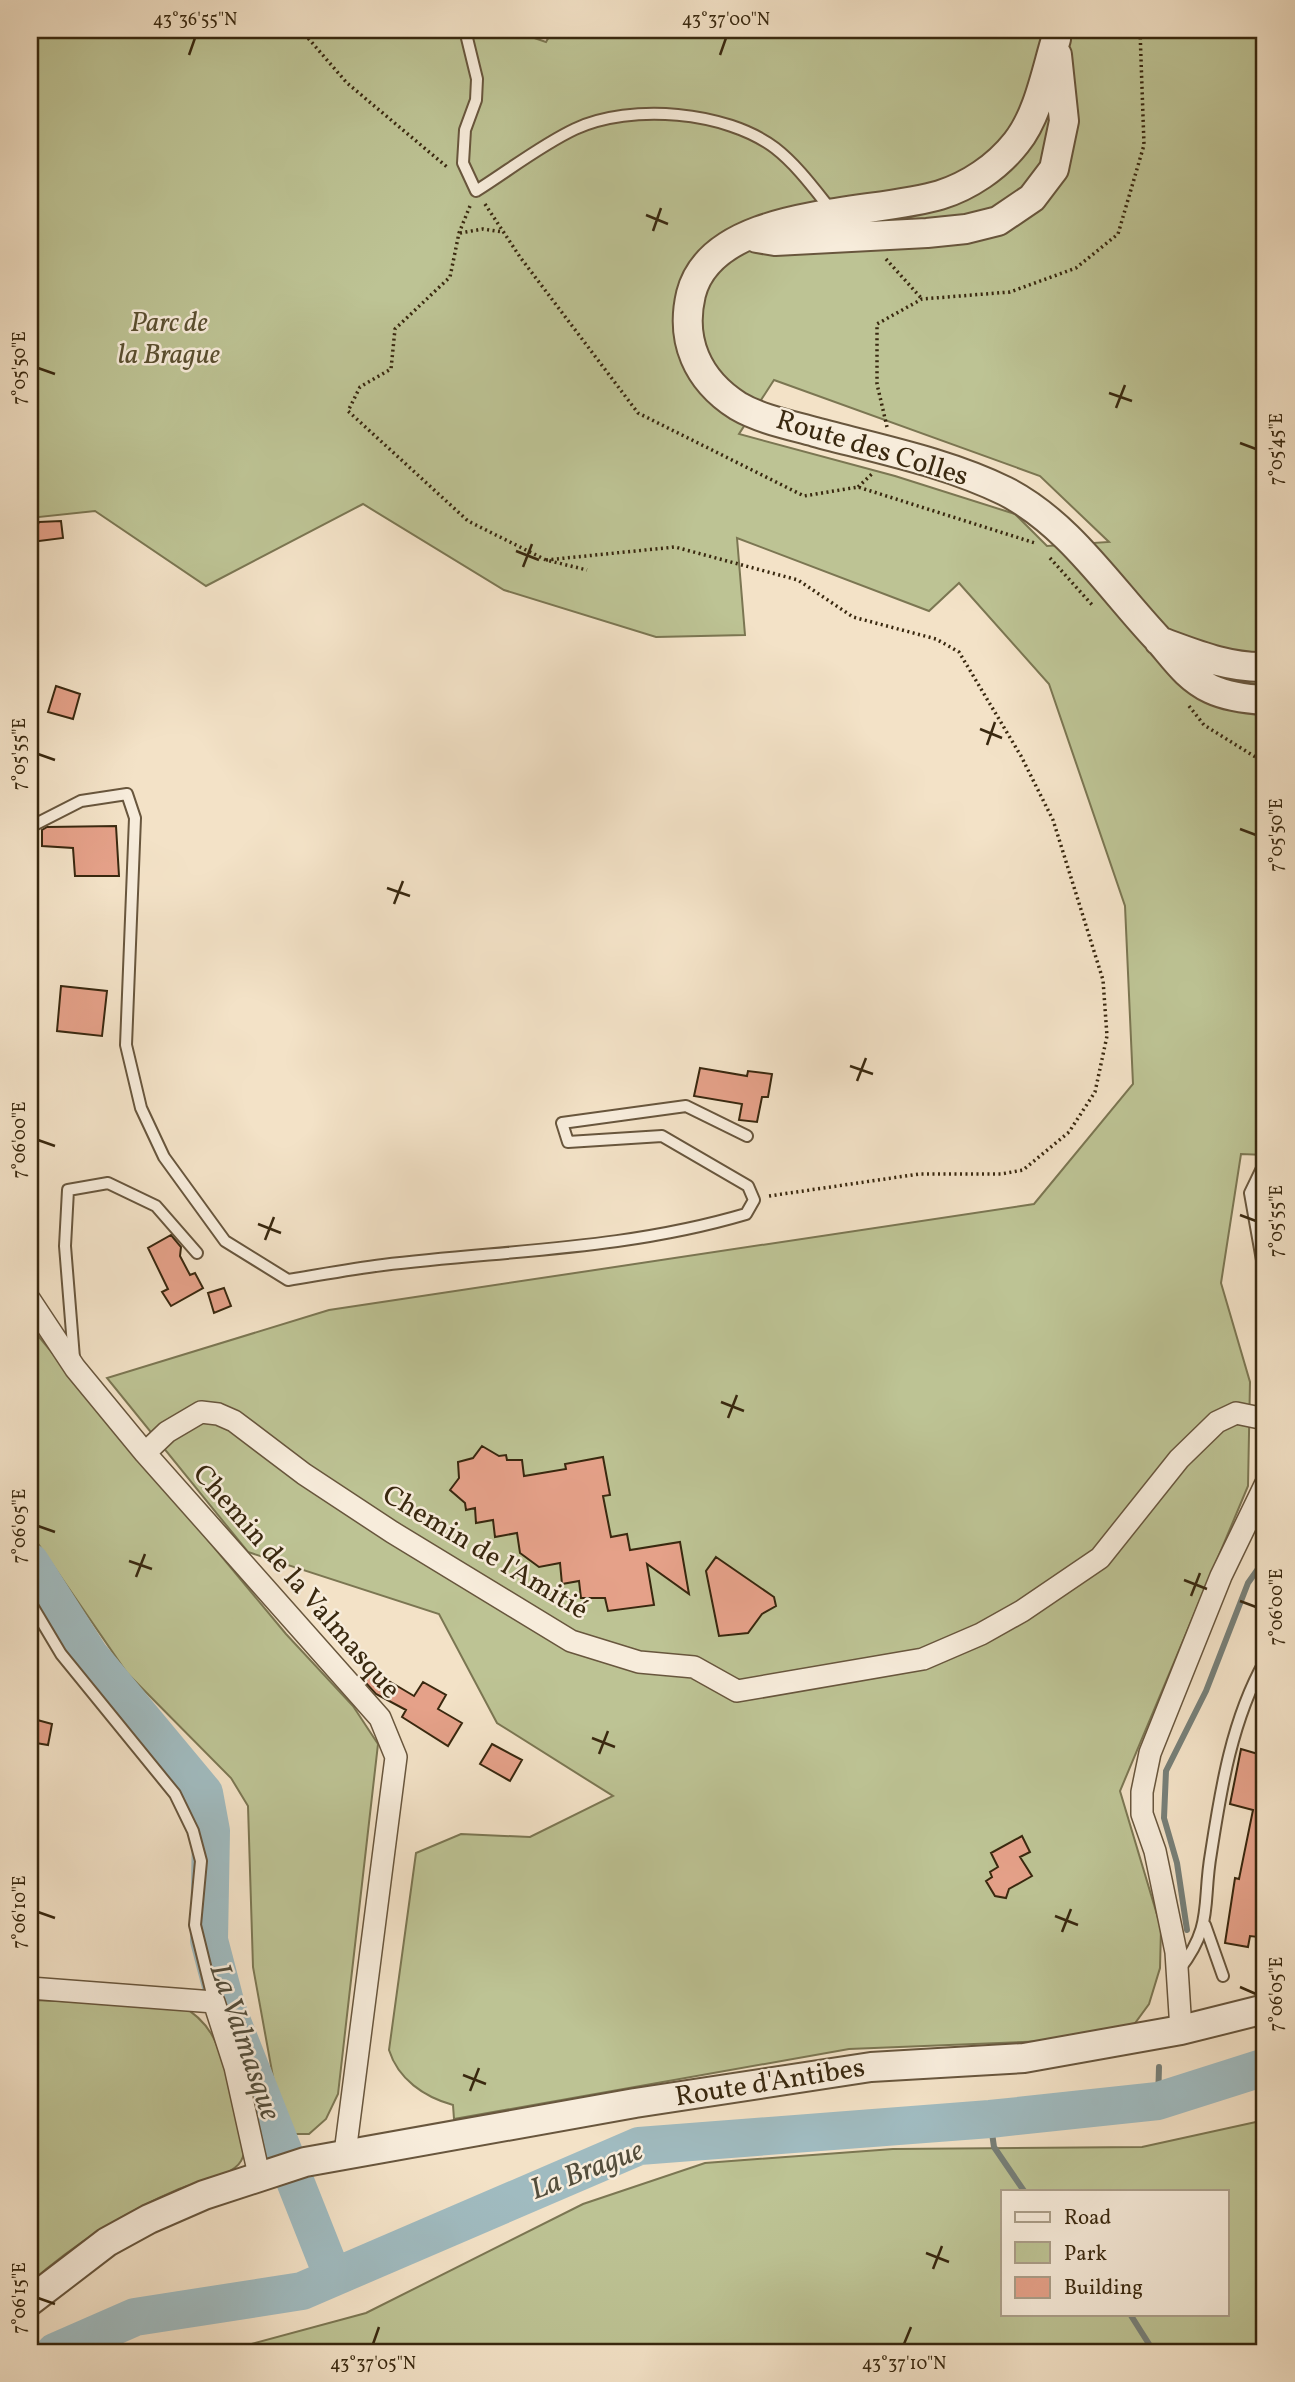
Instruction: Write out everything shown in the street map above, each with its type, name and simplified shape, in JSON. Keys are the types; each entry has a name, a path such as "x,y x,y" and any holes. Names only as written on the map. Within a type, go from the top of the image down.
{"street":[{"name":"Route des Colles","path":"1056,34 1039,97 1018,142 987,173 941,194 776,223 724,248 705,268 692,290 685,328 692,354 712,384 739,407 951,470 1006,492 1051,522 1184,672 1211,689 1240,698 1265,700"},
{"name":"Route des Colles","path":"748,236 775,241 866,237 966,229 998,221 1032,198 1054,169 1064,121 1056,34"},
{"name":"Route des Colles","path":"1159,641 1213,661 1244,667 1265,667"},
{"name":"Chemin de la Valmasque","path":"30,1300 75,1368 145,1453 380,1718 396,1757 345,2153"},
{"name":"Chemin de l'Amitié","path":"145,1453 167,1432 201,1412 218,1414 234,1422 391,1532 572,1641 628,1658 694,1667 737,1691 923,1659 981,1634 1022,1611 1100,1558 1179,1459 1217,1422 1236,1413 1265,1419"},
{"path":"1181,2029 1167,1898 1156,1851 1142,1814 1142,1792 1150,1753 1211,1601 1265,1485"},
{"path":"30,1989 214,2002 268,2173"},
{"name":"Route d'Antibes","path":"30,2301 107,2242 149,2219 204,2195 305,2162 345,2153 871,2067 1024,2058 1181,2029 1265,2009"}],"lane":[{"path":"465,30 477,79 475,100 465,130 463,163 476,191 575,129 611,117 668,115 716,120 775,148 809,182 833,213"},
{"path":"30,827 81,801 127,794 135,818 126,1045 141,1108 164,1157 225,1241 288,1280 383,1265 579,1248 688,1231 746,1214 754,1200 748,1186 662,1136 568,1142 562,1123 686,1106 747,1136"},
{"path":"1265,1162 1250,1193 1265,1277"},
{"path":"75,1368 65,1246 68,1190 108,1183 156,1206 197,1253"},
{"path":"30,1602 61,1654 175,1794 194,1831 201,1861 195,1925 214,2002"},
{"path":"1223,1976 1205,1925 1209,1864 1221,1788 1235,1734 1265,1661"},
{"path":"1177,1972 1205,1925"}],"path":[{"path":"301,30 347,83 476,191 503,232 638,413 804,496 858,487 1036,543"},
{"path":"858,487 893,453 877,384 877,324 922,299 1010,292 1076,268 1118,234 1144,145 1140,30"},
{"path":"476,191 459,233 450,277 395,329 391,369 360,387 348,411 468,521 547,560 587,570"},
{"path":"459,233 483,229 503,232"},
{"path":"866,237 922,299"},
{"path":"547,560 675,547 798,580 853,617 936,639 958,652 1021,756 1054,820 1103,980 1107,1036 1095,1092 1069,1132 1023,1170 1001,1174 919,1174 867,1184 790,1190 754,1200"},
{"path":"1045,552 1103,615"},
{"path":"1181,697 1204,725 1265,763"}],"green space":[{"name":"Parc de la Brague","path":"30,30 511,30 546,42 553,30 1265,30 1265,1155 1241,1154 1221,1283 1250,1382 1248,1486 1120,1791 1161,1928 1160,1968 1149,2004 1130,2030 1048,2041 849,2049 454,2119 453,2105 422,2092 399,2070 389,2050 416,1853 461,1834 530,1837 613,1796 497,1723 439,1614 248,1552 107,1378 329,1310 1034,1204 1133,1084 1125,906 1049,684 959,583 929,611 737,538 745,635 656,637 504,590 363,504 206,586 95,511 30,518","holes":["774,380 1040,476 1109,542 1047,546 1015,514 895,476 739,434"]},
{"path":"30,1326 286,1634 353,1706 378,1744 338,2094 326,2119 309,2134 289,2134 281,2121 253,1967 248,1806 231,1778 127,1673 30,1532"},
{"path":"30,2000 180,2005 191,2012 201,2020 214,2038 239,2111 245,2143 241,2161 230,2171 179,2189 120,2219 82,2242 30,2283"},
{"path":"1265,2120 1265,2352 208,2352 233,2349 366,2313 583,2204 705,2163 893,2149 1142,2147"}],"building":[{"path":"61,521 63,538 31,542 39,522"},
{"path":"56,686 80,694 73,719 48,712"},
{"path":"116,826 119,876 75,876 73,848 42,846 42,830 47,827"},
{"path":"61,986 107,991 102,1036 57,1031"},
{"path":"700,1068 747,1076 748,1071 772,1074 768,1097 762,1097 757,1122 739,1120 742,1104 694,1096"},
{"path":"171,1235 181,1247 180,1256 190,1275 195,1273 203,1288 171,1306 162,1292 168,1289 148,1248"},
{"path":"224,1288 231,1306 214,1313 208,1293"},
{"path":"482,1446 499,1456 506,1455 507,1460 522,1460 524,1476 566,1469 565,1464 603,1457 610,1495 603,1496 611,1537 627,1534 630,1550 680,1542 689,1594 647,1564 654,1605 608,1611 605,1598 581,1598 579,1581 562,1584 560,1563 539,1567 520,1553 517,1533 495,1537 493,1520 476,1523 475,1508 466,1510 465,1503 450,1490 459,1478 458,1462 473,1458"},
{"path":"716,1557 774,1597 776,1606 762,1614 748,1633 719,1636 706,1571"},
{"path":"372,1671 414,1696 423,1682 446,1695 438,1709 462,1723 448,1746 402,1717 406,1710 376,1694 365,1682"},
{"path":"30,1718 52,1724 48,1745 30,1742"},
{"path":"492,1744 522,1760 510,1781 480,1764"},
{"path":"1241,1749 1265,1756 1265,1896 1258,1937 1250,1936 1248,1947 1225,1943 1235,1878 1239,1879 1253,1810 1230,1804"},
{"path":"1022,1836 1030,1852 1020,1857 1032,1876 1009,1889 1006,1898 995,1896 986,1881 992,1877 990,1872 998,1867 991,1853"}],"waterway":[{"path":"1187,1930 1177,1863 1164,1818 1166,1771 1206,1691 1248,1583 1265,1559"},
{"name":"La Valmasque","path":"30,1562 90,1656 204,1793 211,1831 209,1940 227,2009 333,2277"},
{"path":"1158,2101 1159,2067"},
{"name":"La Brague","path":"55,2352 135,2317 302,2291 639,2146 990,2119 1158,2101 1265,2067"},
{"path":"990,2119 994,2147 1023,2190"},
{"path":"1131,2316 1154,2352"}]}
